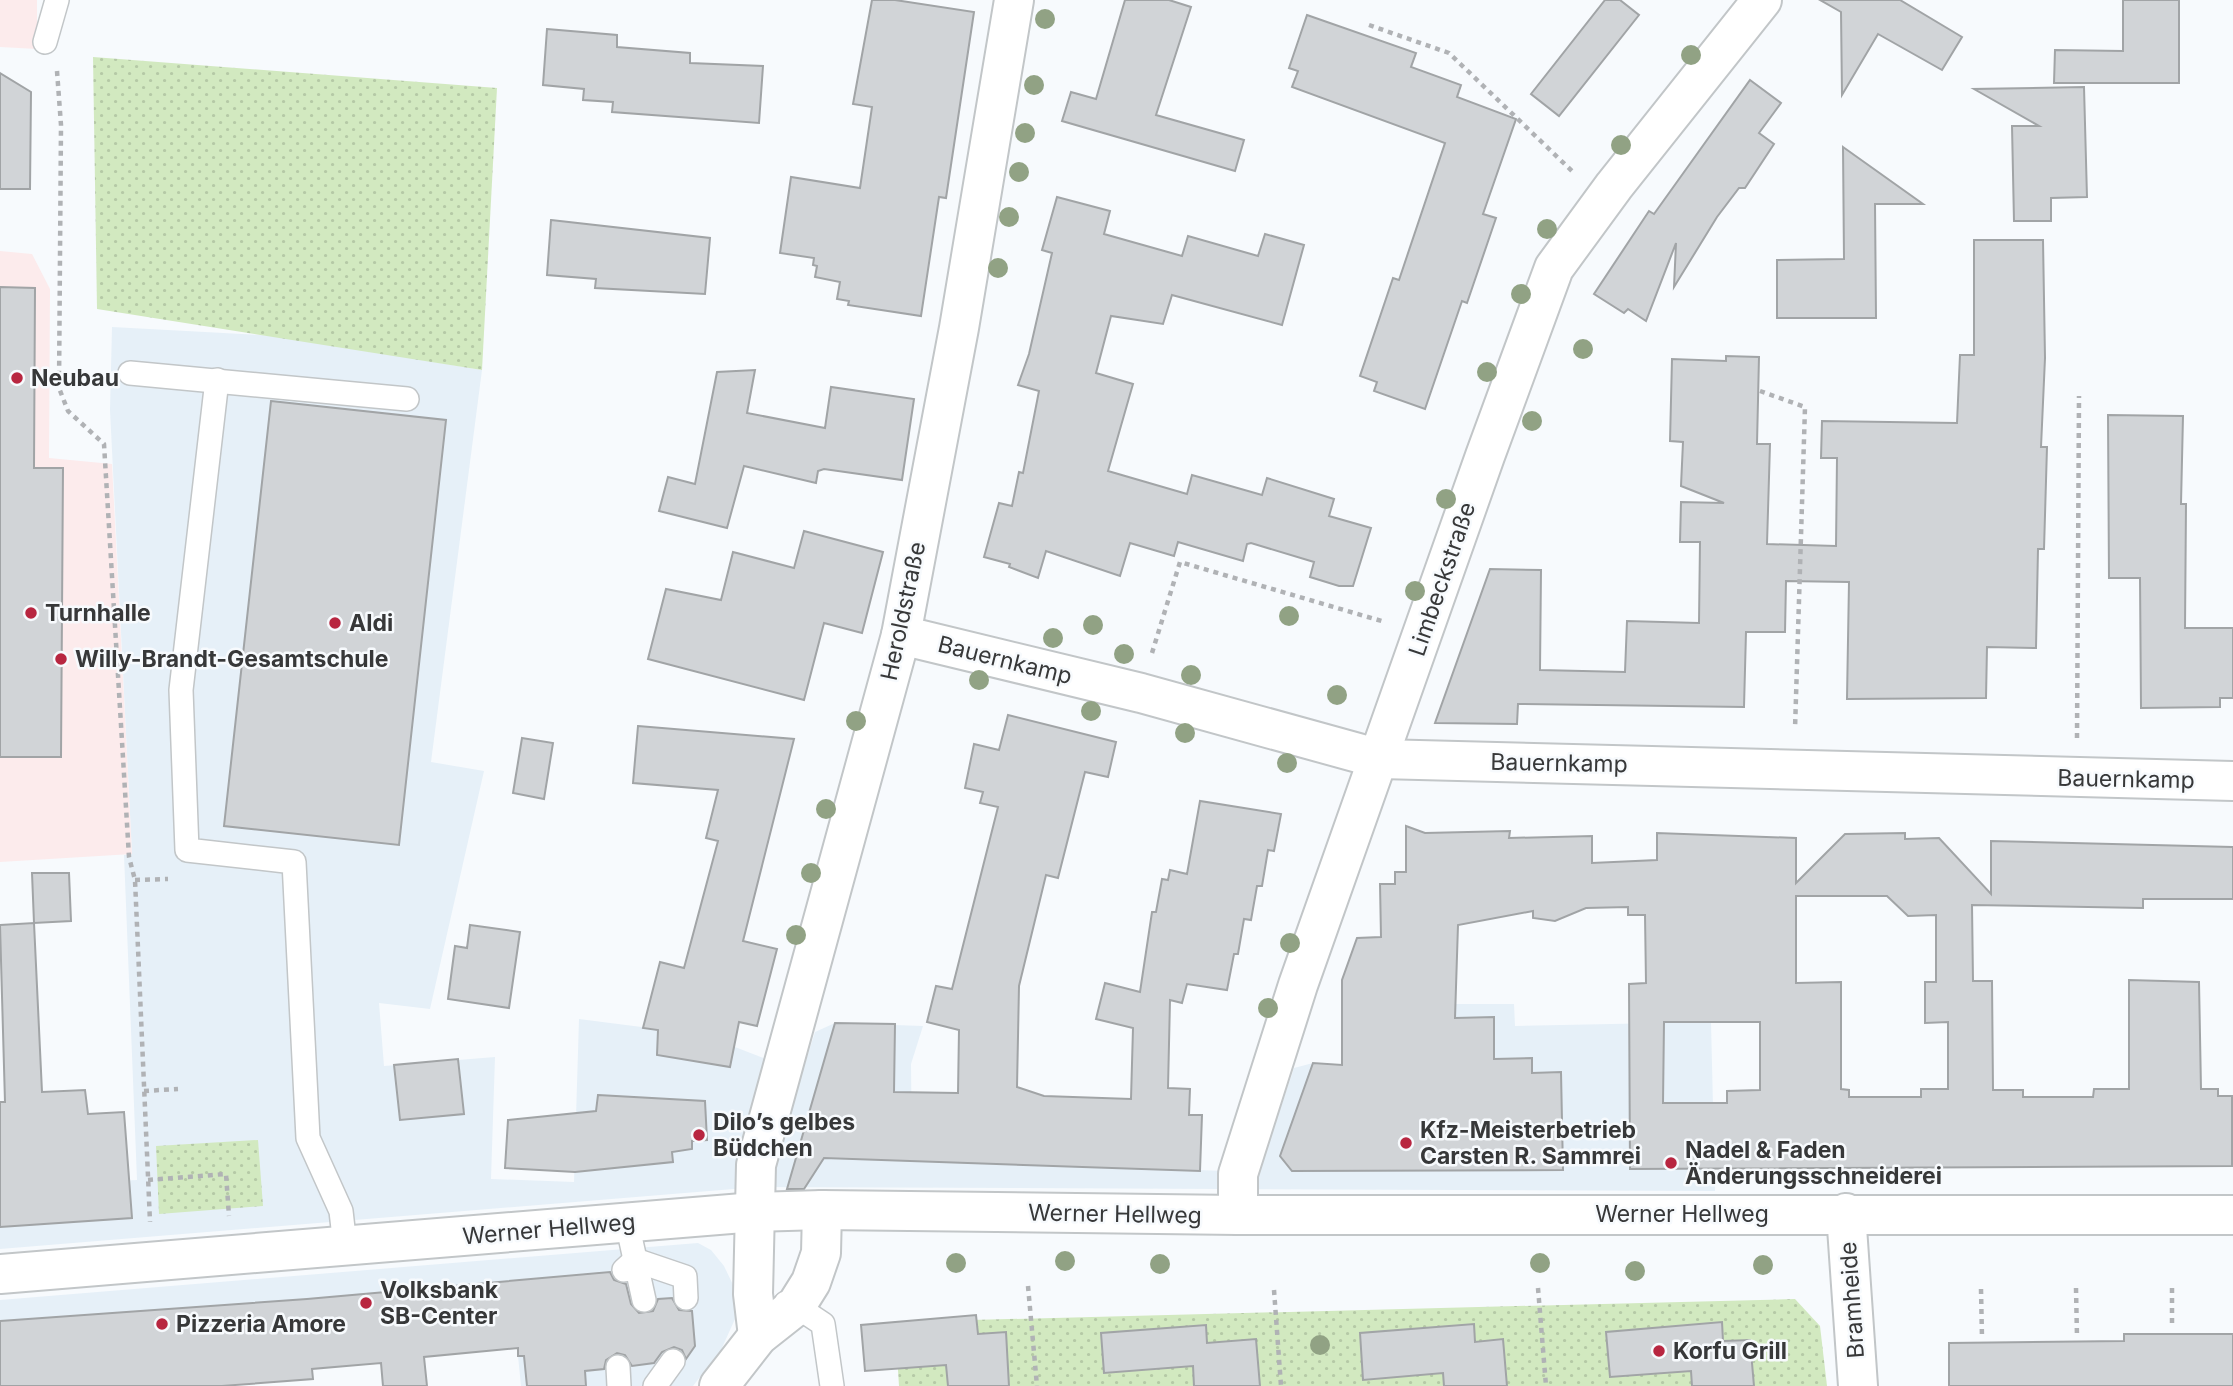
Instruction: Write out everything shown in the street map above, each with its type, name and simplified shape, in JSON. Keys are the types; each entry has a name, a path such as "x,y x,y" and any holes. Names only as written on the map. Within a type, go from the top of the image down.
{"street":[{"name":"Heroldstraße","path":"758,1336 753,1294 757,1165 901,635 959,328 1014,0"},
{"name":"Limbeckstraße","path":"1238,1215 1238,1174 1298,985 1554,268 1603,201 1762,0"},
{"name":"Bauernkamp","path":"901,635 1140,693 1380,759 2233,781"},
{"name":"Werner Hellweg","path":"0,1274 755,1212 822,1210 1238,1215 2233,1215"},
{"path":"719,1386 758,1336 796,1306 811,1282 821,1253 822,1210"},
{"name":"Bramheide","path":"1846,1213 1858,1386"}],"lane":[{"path":"45,42 57,0"},
{"path":"130,373 407,399"},
{"path":"217,380 181,690 187,850 294,862 308,1138 341,1211 345,1246"},
{"path":"627,1223 629,1265 644,1300"},
{"path":"629,1265 685,1277 686,1298"},
{"path":"753,1294 796,1306 823,1324 832,1386"},
{"path":"655,1386 673,1361"}],"path":[{"path":"1369,25 1450,53 1603,201"},
{"path":"45,42 55,57 61,125 59,388 68,411 104,444 128,843 135,880 150,1227"},
{"path":"1760,391 1805,407 1794,768"},
{"path":"2077,779 2079,396"},
{"path":"1140,693 1180,562 1423,634"},
{"path":"135,880 168,878"},
{"path":"144,1091 178,1089"},
{"path":"148,1180 226,1174 229,1220"},
{"path":"1028,1286 1037,1386"},
{"path":"1538,1288 1546,1386"},
{"path":"2076,1288 2077,1337"},
{"path":"2172,1288 2172,1328"},
{"path":"1981,1289 1982,1338"},
{"path":"1274,1290 1281,1386"}],"shaded area":[{"path":"0,0 37,0 37,49 0,47"},
{"name":"Willy-Brandt-Gesamtschule","path":"0,251 32,254 50,289 49,458 112,464 132,854 0,862"},
{"path":"112,327 279,336 482,370 431,762 484,771 430,1009 379,1003 384,1066 495,1057 491,1179 574,1182 579,1019 704,1035 802,1073 815,1032 835,1023 923,1026 911,1064 912,1161 1259,1172 1294,1068 1313,1063 1334,1064 1334,1071 1456,1071 1456,1004 1514,1004 1515,1026 1711,1022 1715,1191 758,1187 0,1249 0,1187 137,1180 124,855 132,854 110,410"},
{"path":"698,1243 711,1250 724,1266 736,1291 735,1319 721,1350 693,1386 521,1386 518,1356 539,1354 538,1346 0,1360 0,1300"}],"green space":[{"path":"93,57 497,88 482,370 97,309"},
{"path":"258,1140 263,1206 159,1214 156,1146"},
{"path":"1795,1299 1820,1326 1827,1386 899,1386 895,1322"}],"building":[{"path":"872,0 895,0 974,12 946,198 939,197 921,316 848,305 849,301 837,299 840,282 815,277 817,266 813,265 814,258 780,253 791,177 860,188 872,107 853,104"},
{"path":"1125,0 1169,0 1191,7 1156,115 1244,140 1235,171 1062,121 1071,92 1096,99"},
{"path":"1605,0 1620,0 1639,15 1559,116 1531,94"},
{"path":"1820,0 1900,0 1962,37 1942,70 1878,34 1842,95 1841,12"},
{"path":"2123,0 2179,0 2179,83 2054,83 2055,50 2123,51"},
{"path":"1307,15 1416,53 1411,67 1461,85 1457,97 1516,119 1483,214 1496,218 1467,303 1462,301 1425,409 1374,391 1377,382 1360,376 1393,278 1399,280 1445,143 1292,87 1298,71 1289,68"},
{"path":"547,29 617,35 617,47 690,53 690,63 763,66 759,123 612,112 613,102 583,100 584,89 543,85"},
{"path":"0,73 31,92 30,189 0,189"},
{"path":"1750,80 1781,103 1759,133 1774,144 1745,188 1739,188 1717,217 1674,287 1676,243 1646,321 1628,309 1624,313 1594,294 1649,211 1654,214"},
{"path":"2084,87 2087,197 2051,198 2051,221 2014,221 2012,126 2039,126 1974,89"},
{"path":"1843,147 1923,204 1875,204 1876,318 1777,318 1777,260 1844,259"},
{"path":"1057,197 1110,211 1104,234 1182,256 1188,236 1258,256 1265,234 1304,245 1282,325 1172,295 1163,324 1111,316 1096,373 1133,384 1108,471 1187,494 1192,475 1262,495 1267,478 1334,499 1329,516 1371,528 1353,586 1339,586 1310,577 1314,562 1251,543 1247,544 1243,561 1178,542 1174,556 1130,543 1120,576 1046,551 1038,578 1009,567 1010,564 984,557 999,503 1012,506 1019,472 1023,473 1039,391 1018,385 1029,354 1052,253 1042,250"},
{"path":"551,220 710,238 705,294 595,288 596,279 547,275"},
{"path":"1974,240 2043,240 2045,358 2041,447 2047,447 2044,549 2038,549 2036,648 1987,647 1986,698 1847,699 1849,582 1786,581 1785,632 1746,632 1744,707 1518,704 1517,724 1435,723 1490,569 1541,570 1540,670 1625,672 1627,621 1699,623 1700,542 1680,542 1681,502 1724,503 1681,486 1683,442 1670,441 1672,359 1726,361 1726,356 1759,357 1757,444 1770,444 1767,544 1836,546 1837,458 1821,458 1822,421 1957,423 1960,355 1974,355"},
{"name":"Turnhalle","path":"0,287 35,288 34,468 63,468 61,757 0,757"},
{"path":"755,370 747,413 825,428 831,387 914,399 902,480 824,469 818,471 816,483 744,466 727,528 659,511 668,477 695,484 717,372"},
{"path":"271,401 446,420 399,845 224,826"},
{"path":"2108,415 2183,416 2181,504 2186,504 2185,628 2233,628 2233,698 2220,698 2220,707 2141,708 2140,578 2109,578"},
{"path":"804,531 883,552 862,633 824,623 804,700 648,659 666,589 721,600 733,552 794,568"},
{"path":"1008,715 1116,742 1108,777 1085,772 1058,878 1046,875 1019,986 1017,1087 1044,1096 1131,1099 1133,1028 1096,1019 1105,983 1140,992 1152,912 1156,912 1162,879 1168,880 1170,870 1187,874 1200,801 1281,814 1274,851 1268,850 1262,886 1257,886 1251,920 1244,919 1238,954 1234,954 1227,990 1187,984 1182,1003 1170,1000 1168,1088 1190,1089 1189,1115 1202,1115 1200,1171 824,1158 804,1189 787,1189 835,1023 895,1024 894,1092 958,1093 959,1030 927,1022 936,986 952,989 998,807 980,803 983,792 965,788 974,744 999,750"},
{"path":"638,726 794,739 743,941 777,949 757,1026 739,1022 730,1067 657,1055 658,1030 643,1028 660,962 684,968 718,841 706,838 718,790 633,783"},
{"path":"522,738 553,743 544,799 513,793"},
{"path":"1406,826 1425,833 1510,831 1509,838 1592,836 1592,863 1657,860 1657,833 1796,838 1796,883 1845,834 1905,833 1905,839 1939,838 1991,894 1991,841 2233,847 2233,899 2143,899 2143,908 1972,905 1973,981 1992,981 1993,1090 2023,1090 2023,1097 2093,1097 2094,1089 2129,1089 2129,980 2199,982 2201,1089 2218,1089 2218,1096 2232,1096 2232,1166 1630,1169 1629,984 1646,983 1645,915 1628,915 1628,907 1586,908 1555,921 1533,918 1533,911 1458,925 1455,1018 1494,1017 1494,1059 1532,1058 1532,1073 1561,1072 1563,1170 1292,1171 1280,1156 1313,1063 1342,1065 1342,980 1357,938 1381,937 1380,884 1395,884 1395,872 1406,872","holes":["1796,896 1887,896 1908,916 1936,915 1936,982 1925,982 1925,1023 1948,1022 1948,1089 1921,1089 1921,1097 1849,1097 1849,1090 1841,1089 1841,982 1796,983","1664,1022 1760,1022 1760,1090 1727,1091 1727,1103 1663,1103"]},
{"path":"32,873 69,873 71,921 34,923"},
{"path":"34,923 42,1092 85,1090 88,1114 124,1112 132,1218 0,1227 0,1102 5,1102 0,925"},
{"path":"470,925 520,932 509,1008 448,999 455,946 467,948"},
{"path":"458,1059 464,1114 400,1120 394,1065"},
{"path":"598,1095 705,1101 707,1140 692,1141 692,1149 672,1152 673,1162 575,1172 505,1168 508,1120 596,1111"},
{"path":"610,1272 614,1280 626,1284 631,1304 639,1313 653,1311 658,1299 672,1298 679,1310 692,1311 695,1346 686,1359 682,1350 674,1347 662,1352 654,1363 632,1366 625,1355 617,1353 606,1360 604,1369 585,1371 586,1386 527,1386 524,1356 518,1356 518,1348 424,1357 427,1386 383,1386 381,1363 312,1369 313,1379 222,1386 0,1386 0,1321 307,1299"},
{"path":"976,1315 978,1334 1006,1332 1009,1386 948,1386 946,1365 865,1371 861,1325"},
{"path":"1722,1322 1723,1341 1750,1340 1754,1386 1692,1386 1691,1371 1610,1377 1606,1332"},
{"path":"1474,1324 1475,1342 1503,1339 1507,1386 1444,1386 1443,1373 1363,1380 1360,1333"},
{"path":"1206,1325 1207,1343 1256,1339 1260,1386 1194,1386 1193,1366 1104,1373 1101,1333"},
{"path":"2124,1334 2233,1334 2233,1386 1949,1386 1949,1343 2124,1341"}],"place":[{"name":"Neubau","path":"17,378"},
{"name":"Turnhalle","path":"31,613"},
{"name":"Aldi","path":"335,623"},
{"name":"Willy-Brandt-Gesamtschule","path":"61,659"},
{"name":"Diloʼs gelbes Büdchen","path":"699,1135"},
{"name":"Kfz-Meisterbetrieb Carsten R. Sammrei","path":"1406,1143"},
{"name":"Nadel & Faden Änderungsschneiderei","path":"1671,1163"},
{"name":"Volksbank SB-Center","path":"366,1303"},
{"name":"Pizzeria Amore","path":"162,1324"},
{"name":"Korfu Grill","path":"1659,1351"}]}
